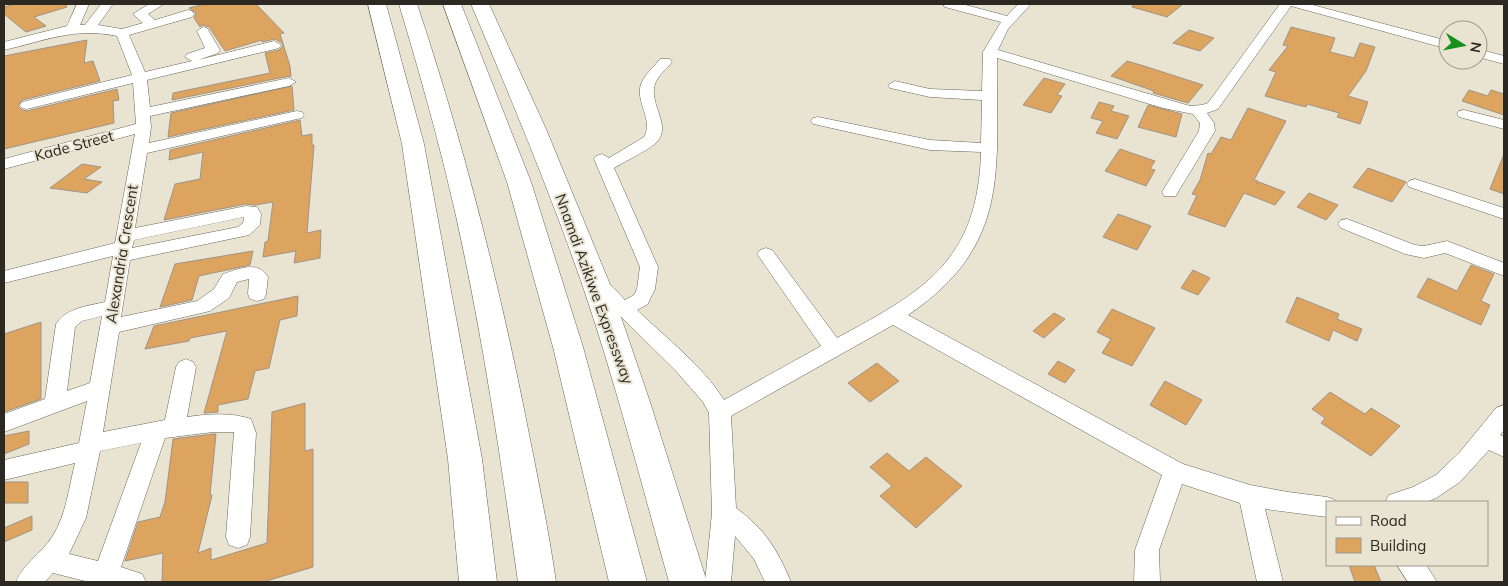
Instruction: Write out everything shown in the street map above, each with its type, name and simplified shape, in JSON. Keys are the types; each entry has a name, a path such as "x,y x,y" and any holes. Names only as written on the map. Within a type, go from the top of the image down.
{"highway":[{"path":"377,4 413,144 465,459 478,582"},
{"path":"408,4 426,56 470,220 498,351 537,582"},
{"path":"452,4 487,92 519,182 568,347 628,582"},
{"name":"Nnamdi Azikiwe Expressway","path":"480,4 535,129 595,282 633,399 688,582"},
{"path":"487,92 535,129"},
{"path":"413,144 427,158 460,214 470,220"}],"street":[{"path":"72,28 83,4"},
{"path":"153,24 139,14 158,4"},
{"path":"949,4 1009,20"},
{"path":"720,412 894,316 937,283 956,263 967,246 975,228 986,190 990,52 1009,20 1025,4"},
{"path":"990,52 1168,105 1198,111 1213,106 1286,4"},
{"path":"1296,4 1438,42"},
{"path":"90,26 108,5"},
{"path":"4,46 72,28 90,26 122,33 188,14"},
{"path":"27,105 208,54 213,48 203,31"},
{"name":"Alexandria Crescent","path":"29,582 62,545 74,518 90,447 114,306 140,150 143,120 139,75 122,33"},
{"path":"139,75 274,45"},
{"path":"1488,56 1504,60"},
{"path":"624,309 641,299 646,289 649,267 604,163 655,136 656,128 646,90 648,83 665,62"},
{"path":"143,120 289,82"},
{"path":"895,85 930,93 989,96"},
{"path":"1170,192 1207,131 1207,123 1198,111"},
{"path":"1464,114 1504,125"},
{"path":"140,150 297,115"},
{"name":"Kade Street","path":"4,164 143,120"},
{"path":"818,121 930,145 988,148"},
{"path":"1415,184 1504,214"},
{"path":"4,277 124,246 246,211 251,211 253,214 251,225 243,231 124,246"},
{"path":"1347,224 1412,250 1427,252 1440,247 1446,248 1504,270"},
{"path":"766,254 834,349"},
{"path":"110,327 203,306 222,293 230,278 249,272 259,277 256,294"},
{"path":"595,282 683,366 710,396 720,412 724,542 718,582"},
{"path":"55,404 66,324 76,316 114,306"},
{"path":"894,316 1175,471 1207,484 1251,496 1326,507"},
{"path":"106,575 165,430 186,367"},
{"path":"4,423 100,388"},
{"path":"1401,501 1423,493 1444,481 1495,443 1504,414"},
{"path":"4,470 90,447 165,430 234,421 243,425 245,433 238,537"},
{"path":"1146,582 1148,550 1175,471"},
{"path":"1251,496 1270,582"},
{"path":"724,513 745,528 758,542 768,556 778,582"},
{"path":"50,560 134,582"},
{"path":"1411,566 1424,582"}],"building":[{"path":"15,4 66,4 67,7 34,17 46,26 26,32 4,14 4,7"},
{"path":"205,4 256,4 284,33 280,34 290,66 291,77 172,100 173,93 270,73 265,53 279,50 283,46 282,43 275,39 262,42 262,40 225,51 209,27 203,25 200,27 194,18 196,13 189,8"},
{"path":"1133,4 1183,4 1167,17 1132,7"},
{"path":"1291,27 1335,38 1330,52 1354,58 1360,43 1375,47 1366,71 1348,96 1368,102 1360,124 1337,117 1339,113 1307,104 1306,107 1265,96 1276,72 1269,70 1288,46 1283,45"},
{"path":"1189,30 1214,38 1200,51 1173,43"},
{"path":"87,40 84,63 93,61 100,81 22,100 18,106 22,110 27,111 117,89 119,100 113,101 114,123 4,149 4,56"},
{"path":"1127,61 1203,85 1188,103 1153,93 1154,91 1111,76"},
{"path":"1044,78 1065,84 1057,95 1062,96 1051,113 1023,105"},
{"path":"292,86 294,110 168,137 171,113"},
{"path":"1469,90 1488,96 1491,90 1504,94 1504,115 1462,101"},
{"path":"1099,102 1114,106 1111,111 1129,116 1117,139 1096,133 1103,121 1091,118"},
{"path":"1148,105 1182,114 1176,137 1138,127"},
{"path":"1248,108 1286,121 1254,180 1258,181 1256,185 1259,182 1285,192 1275,205 1244,193 1225,227 1188,214 1197,195 1192,194 1200,180 1208,153 1211,154 1221,137 1231,140"},
{"path":"300,120 302,136 312,134 312,145 314,145 307,233 321,230 320,258 294,263 296,251 263,257 265,242 268,241 273,202 255,205 246,204 164,220 175,184 200,179 203,152 169,160 170,150"},
{"path":"1120,149 1155,161 1150,169 1155,170 1146,186 1105,171"},
{"path":"1504,154 1504,194 1490,189"},
{"path":"82,164 101,167 84,179 102,182 87,193 50,188"},
{"path":"1368,168 1406,182 1392,202 1353,187"},
{"path":"1309,193 1338,205 1326,220 1297,207"},
{"path":"1118,214 1151,226 1137,250 1103,237"},
{"path":"253,251 250,265 199,276 192,300 160,307 175,264"},
{"path":"1471,265 1494,274 1481,301 1490,305 1481,325 1417,297 1428,278 1457,291"},
{"path":"1193,270 1210,278 1198,295 1181,288"},
{"path":"298,296 297,316 280,320 269,368 255,371 248,399 218,405 218,412 204,413 227,331 190,338 189,341 145,349 154,326"},
{"path":"1297,297 1339,314 1337,319 1362,329 1357,341 1333,330 1329,341 1286,322"},
{"path":"1112,309 1155,328 1132,366 1102,353 1111,339 1097,332"},
{"path":"1054,313 1065,319 1044,338 1033,331"},
{"path":"41,322 41,399 4,412 4,334"},
{"path":"1058,361 1075,370 1065,383 1048,374"},
{"path":"877,363 899,381 870,402 848,383"},
{"path":"1165,381 1202,400 1186,425 1150,405"},
{"path":"1330,392 1365,414 1371,408 1400,426 1371,456 1321,423 1325,418 1312,409"},
{"path":"305,403 305,451 313,449 313,567 263,582 162,582 163,553 125,561 138,522 160,517 165,502 173,439 216,434 210,495 212,495 198,553 211,548 211,560 267,543 272,412"},
{"path":"29,431 29,444 4,454 4,436"},
{"path":"887,453 909,471 926,457 962,486 916,528 880,496 892,486 870,467"},
{"path":"4,482 28,482 28,503 4,503"},
{"path":"32,516 32,530 4,542 4,528"},
{"path":"1349,566 1374,566 1381,582 1355,582"}]}
